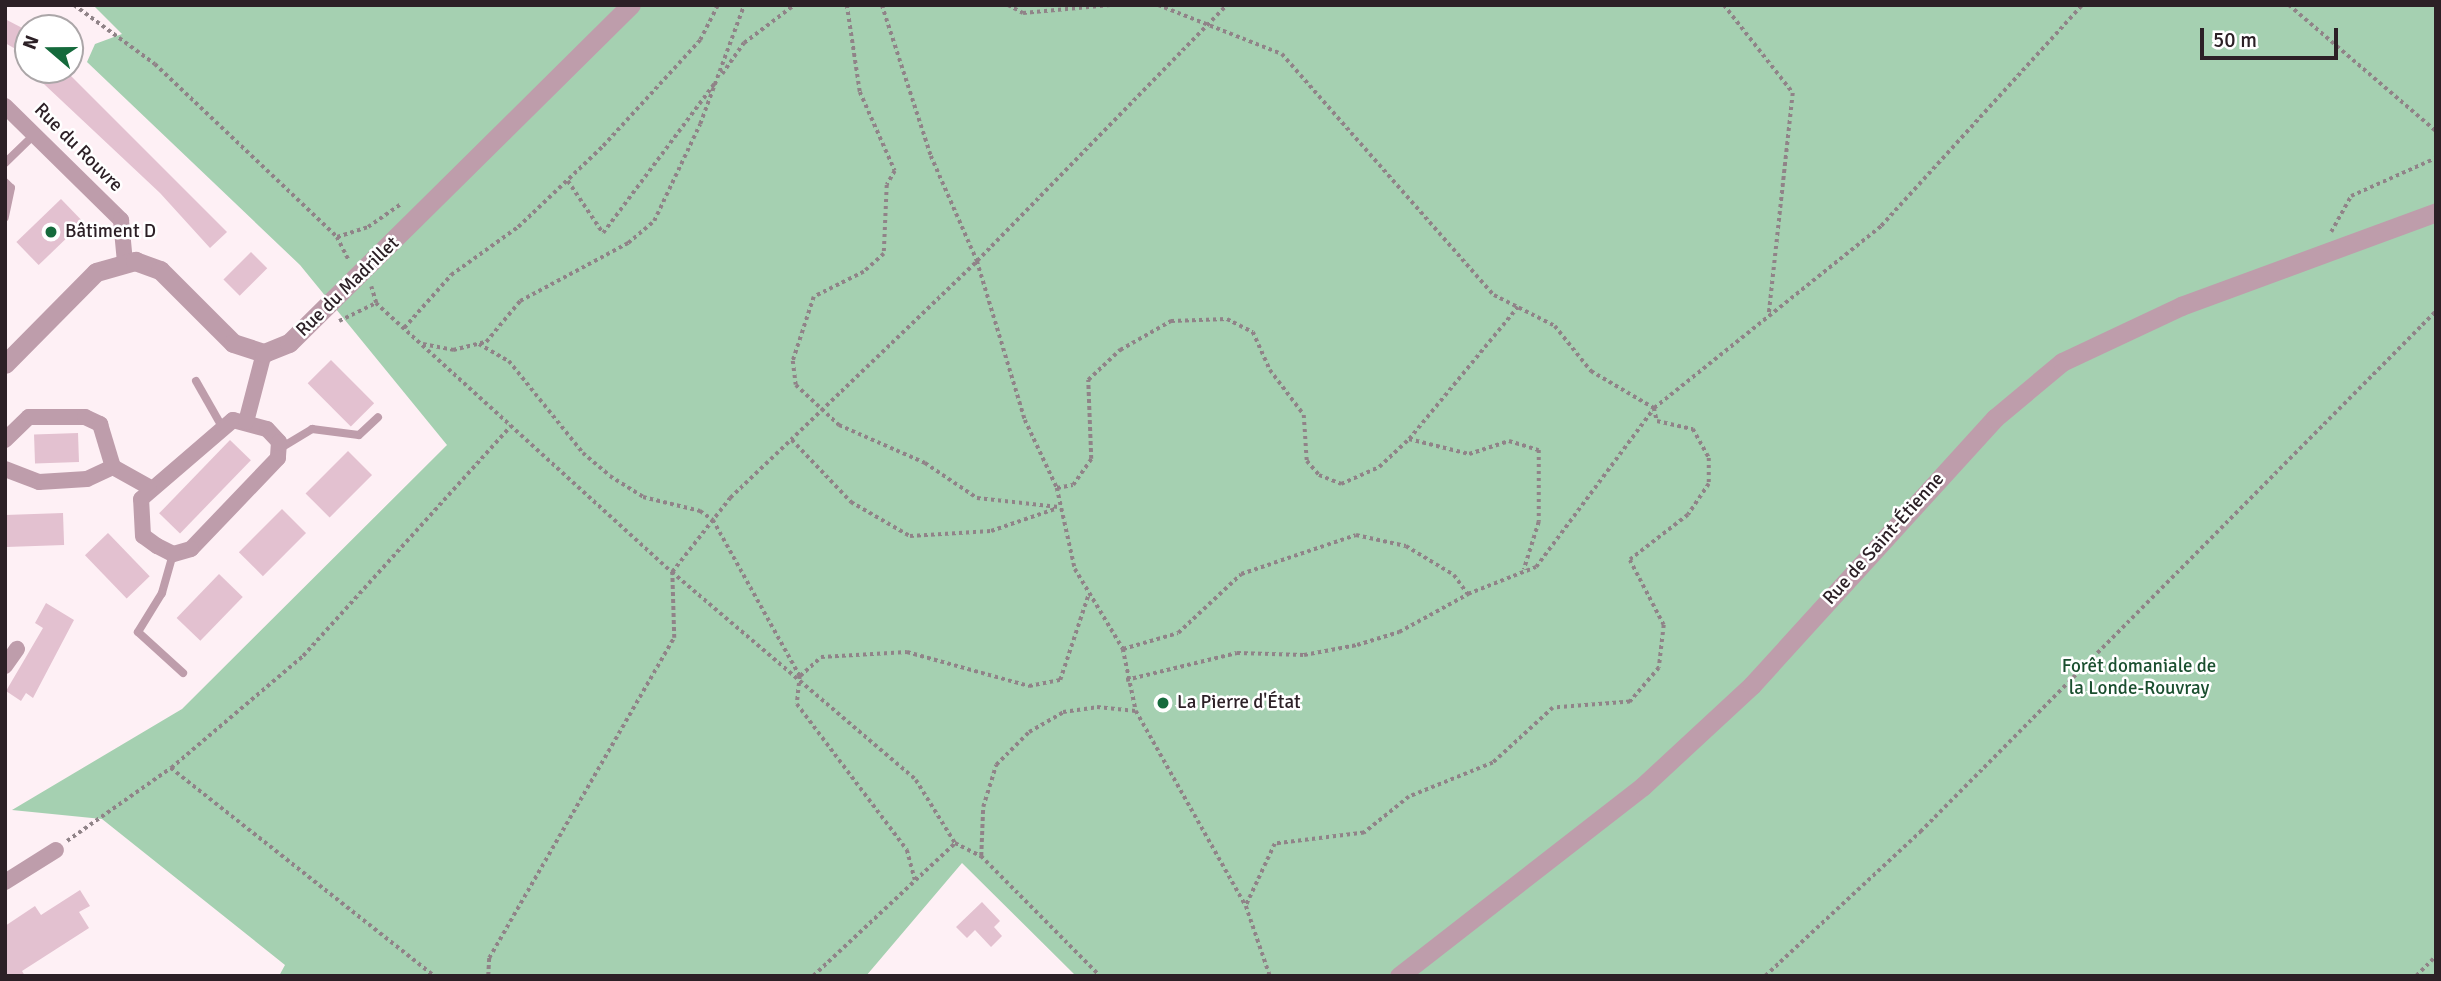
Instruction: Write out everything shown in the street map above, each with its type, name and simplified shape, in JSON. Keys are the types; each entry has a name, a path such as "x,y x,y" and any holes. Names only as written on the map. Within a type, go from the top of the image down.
{"street":[{"name":"Rue du Madrillet","path":"264,353 301,336 631,5"},
{"name":"Rue du Rouvre","path":"5,106 121,220 125,262"},
{"name":"Rue de Saint-Étienne","path":"1399,976 1643,786 1752,685 1995,418 2062,362 2181,306 2436,212"},
{"path":"5,364 96,272 125,262 160,270 233,342 264,353 246,422"},
{"path":"5,440 29,417 85,417 100,424 113,467 149,487"},
{"path":"246,422 267,429 279,449 278,458 202,539 173,554 143,536 138,515 149,487 221,425 246,422"},
{"path":"5,468 39,482 87,479 113,467"},
{"path":"5,666 18,649"},
{"path":"5,881 56,849"}],"lane":[{"path":"5,163 34,135"},
{"path":"5,181 11,188 5,217"},
{"path":"197,381 221,425"},
{"path":"279,449 312,429 359,435 378,417"},
{"path":"173,554 162,593 138,632 183,673"}],"path":[{"path":"74,5 155,64 337,237 363,275"},
{"path":"404,328 450,275 518,227 568,181 701,40 718,5"},
{"path":"421,344 453,350 480,344 520,301 628,243 654,221 720,76 744,5"},
{"path":"568,181 603,233 744,43 794,5"},
{"path":"847,5 860,92 895,171 887,185 884,254 864,272 814,298 800,327 793,361 796,385 826,409 839,425 925,463 977,498 1059,508"},
{"path":"882,5 931,156 977,261 1025,420 1057,488 1059,508 1075,569 1088,596 1123,649 1126,680 1136,711 1245,906 1270,976"},
{"path":"1007,5 1023,13 1111,5"},
{"path":"1158,5 1205,27 1282,54 1494,295 1555,326 1591,371 1654,408 1657,421 1693,429 1709,471 1709,484 1688,515 1630,560 1664,625 1658,668 1630,702 1553,708 1493,764 1409,797 1364,833 1275,844 1245,906"},
{"path":"488,976 489,958 674,638 672,572 713,520 977,261 1227,5"},
{"path":"1724,5 1793,93 1769,315"},
{"path":"1126,680 1237,653 1304,655 1357,645 1399,632 1468,594 1536,567 1654,408 1881,226 2082,5"},
{"path":"2289,5 2436,131"},
{"path":"2319,255 2351,196 2436,158"},
{"path":"337,237 368,226 405,201"},
{"path":"376,303 672,572 800,676 916,780 955,843 981,856 1100,976"},
{"path":"1057,488 1073,485 1091,459 1088,380 1120,350 1171,321 1227,319 1253,332 1270,370 1304,415 1307,461 1319,475 1341,484 1379,467 1409,439 1518,307"},
{"path":"1765,976 1920,832 2436,310"},
{"path":"480,344 509,361 583,453 610,476 643,497 700,511 713,520 800,676 797,704 907,850 915,880"},
{"path":"56,849 171,768 303,656 511,426"},
{"path":"1409,439 1469,454 1510,441 1539,450 1539,522 1524,570"},
{"path":"792,440 851,502 911,536 990,531 1059,508"},
{"path":"1123,649 1178,633 1241,574 1356,536 1406,546 1454,575 1468,594"},
{"path":"800,676 821,657 907,652 1029,686 1060,680 1088,596"},
{"path":"981,856 983,807 996,765 1029,732 1063,712 1097,707 1136,711"},
{"path":"171,768 434,976"},
{"path":"814,976 955,843"},
{"path":"2416,976 2436,956"}],"green space":[{"name":"Forêt domaniale de la Londe-Rouvray","path":"93,5 2436,5 2436,976 1076,976 962,863 866,976 279,976 285,965 102,819 12,810 182,709 447,445 300,265 87,62 95,44 122,34"}],"building":[{"path":"5,19 14,24 14,48 5,43"},
{"path":"44,84 79,84 227,232 210,248 160,193"},
{"name":"Bâtiment D","path":"61,199 83,222 39,265 16,242"},
{"path":"251,252 267,268 240,296 223,280"},
{"path":"331,360 374,403 351,426 308,383"},
{"path":"78,433 79,462 35,464 34,435"},
{"path":"230,440 251,460 180,534 159,513"},
{"path":"348,451 372,475 330,517 306,493"},
{"path":"282,509 306,533 263,576 239,552"},
{"path":"63,513 64,545 6,547 5,515"},
{"path":"108,533 150,576 127,598 85,555"},
{"path":"219,574 243,597 200,641 177,618"},
{"path":"46,603 74,620 33,698 26,693 21,701 6,691 43,628 35,623"},
{"path":"80,890 90,906 79,912 89,928 22,971 25,976 5,976 5,926 35,906 41,915"},
{"path":"982,902 1000,921 994,927 1002,936 991,947 975,930 967,938 956,927"}],"place":[{"name":"Bâtiment D","path":"51,232"},
{"name":"La Pierre d'État","path":"1163,703"}]}
